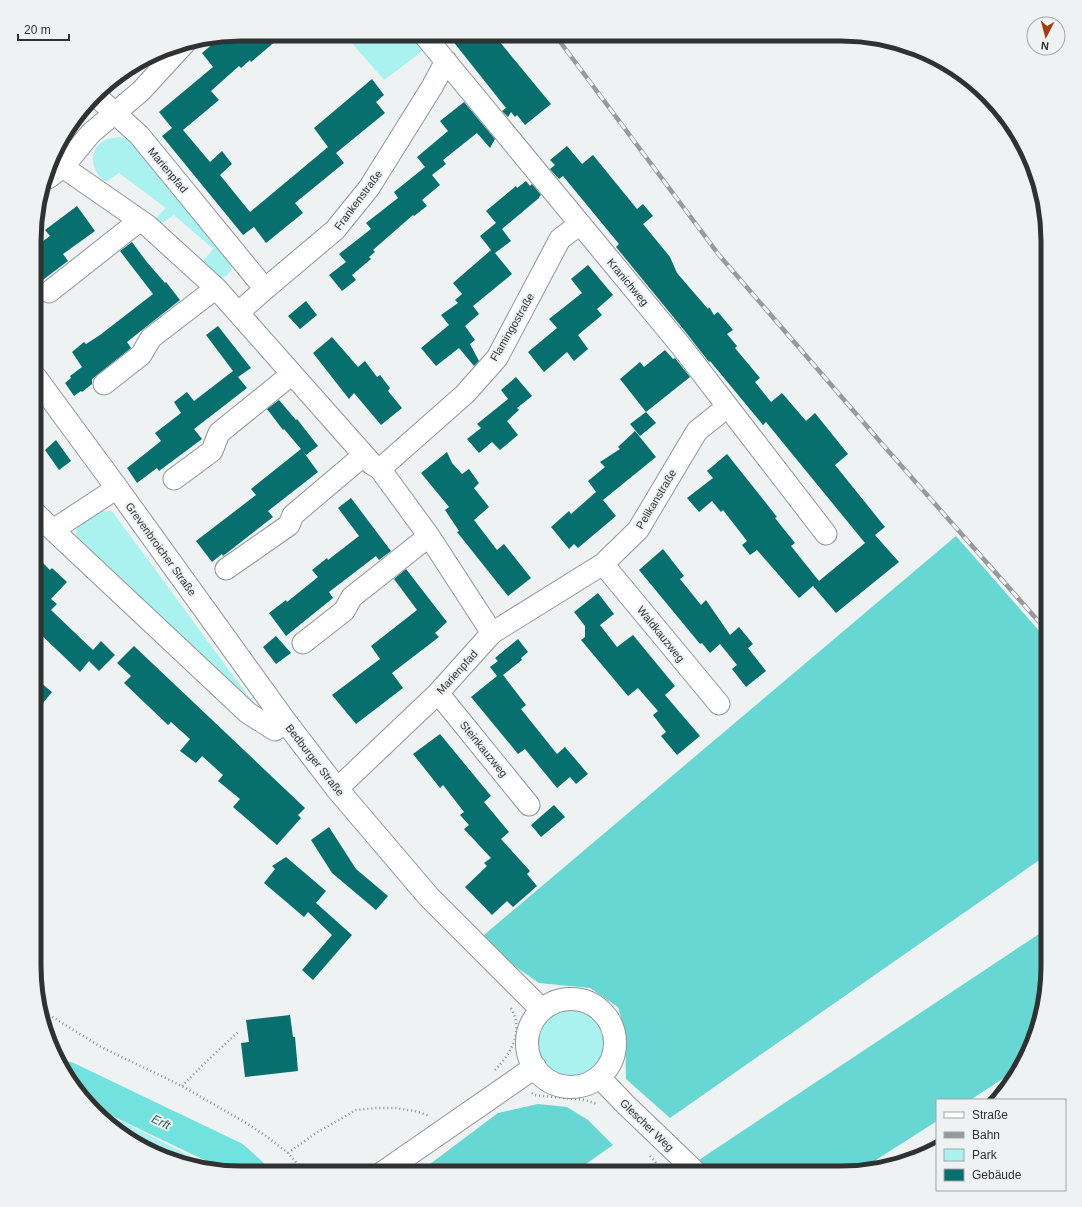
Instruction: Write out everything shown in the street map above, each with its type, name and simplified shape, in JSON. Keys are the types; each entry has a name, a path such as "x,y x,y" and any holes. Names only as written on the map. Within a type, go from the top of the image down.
{"main road":[{"name":"Grevenbroicher Straße","path":"41,385 285,721"},
{"name":"Bedburger Straße","path":"285,721 336,789 429,897 542,1010"},
{"path":"392,1166 527,1072 529,1053 527,1040 529,1029 542,1010 551,1004 565,999 579,999 593,1004 610,1022 615,1043 613,1055 608,1067 599,1077 584,1085 569,1086 556,1084 544,1077 527,1072"}],"street":[{"name":"Kranichweg","path":"430,41 681,346 826,534"},
{"path":"177,52 141,91 91,134 55,172 148,226 216,288 239,312 372,464 380,469 429,536 492,633"},
{"name":"Frankenstraße","path":"239,312 335,230 369,188 432,87 446,61"},
{"name":"Marienpfad","path":"100,100 139,135 265,289"},
{"path":"49,292 139,221"},
{"name":"Flamingostraße","path":"380,469 465,394 497,358 560,239 580,224"},
{"path":"104,384 141,355 151,338 216,288"},
{"path":"174,479 212,451 220,433 292,374"},
{"name":"Pelikanstraße","path":"492,633 603,564 638,530 697,431 727,407"},
{"path":"226,569 288,525 293,515 364,455"},
{"path":"53,530 117,488"},
{"name":"Bedburger Straße","path":"41,519 248,713 275,730 285,721"},
{"path":"303,643 344,611 352,597 429,536"},
{"name":"Waldkauzweg","path":"603,564 718,704"},
{"name":"Marienpfad","path":"336,789 438,693 492,633"},
{"name":"Steinkauzweg","path":"438,693 529,805"},
{"name":"Glescher Weg","path":"599,1077 690,1166"}],"path":[{"path":"47,1015 99,1046 182,1086 246,1123 288,1153 299,1166"},
{"path":"182,1086 238,1032"},
{"path":"527,1072 534,1095 585,1100 602,1106"},
{"path":"288,1153 316,1133 356,1110 396,1108 415,1111 432,1117"}],"green space":[{"path":"350,41 417,41 424,50 384,80"},
{"path":"120,137 129,140 130,137 233,263 226,276 220,277 214,275 202,262 214,248 174,215 162,223 156,218 166,208 119,173 106,182 97,174 93,163 93,157 97,147 106,140"},
{"path":"101,511 112,511 257,708 79,541 76,534 77,527"},
{"path":"564,1010 578,1010 590,1015 599,1024 604,1036 602,1056 595,1067 578,1076 564,1076 552,1071 543,1062 538,1050 538,1036 543,1024 552,1015"},
{"path":"107,1114 202,1162 164,1151 119,1125"}],"shaded area":[{"path":"956,536 1041,633 1041,859 670,1118 626,1079 625,1031 618,1007 590,988 539,983 478,940"},
{"path":"1041,933 1041,979 1034,1018 1026,1043 1008,1075 972,1099 936,1099 936,1122 870,1163 854,1166 705,1166 699,1160"},
{"path":"538,1104 567,1107 588,1120 613,1145 583,1166 427,1166 498,1113"}],"building":[{"path":"228,41 276,41 251,62 250,60 241,68 239,66 211,91 219,100 183,130 210,162 222,151 232,164 220,175 250,212 328,147 314,128 372,79 384,95 376,102 385,113 336,153 344,163 295,203 303,213 266,243 254,227 243,235 162,136 172,128 159,112 213,67 202,53 214,43"},
{"path":"453,41 499,41 551,104 525,125 517,115 515,117 511,112 508,117 502,111 506,108"},
{"path":"464,102 495,139 490,148 477,133 443,160 446,164 432,175 440,185 422,200 427,206 414,216 413,215 373,250 375,252 369,257 371,259 352,275 356,280 342,291 329,275 346,262 339,254 371,229 366,223 398,198 394,192 425,167 417,157 448,131 440,121"},
{"path":"567,146 582,164 593,155 637,209 643,204 653,216 643,224 670,257 677,273 708,309 709,307 714,315 718,312 733,330 727,334 737,346 735,348 760,378 755,382 771,402 782,393 806,421 815,413 848,454 835,465 885,527 875,535 899,562 836,613 813,586 799,598 757,550 750,555 742,545 747,541 723,510 721,512 712,501 699,512 687,498 713,478 707,471 727,454 777,517 775,518 795,543 791,546 819,581 865,543 766,422 763,425 710,361 709,362 616,247 619,244 563,176 559,179 550,169 555,165 550,160"},
{"path":"526,181 530,186 532,184 541,195 502,229 511,241 495,253 512,274 473,306 479,314 465,326 475,340 470,344 479,361 474,366 459,348 436,366 421,348 449,325 441,315 458,303 455,300 462,294 453,283 491,250 480,236 496,223 486,211 516,186 517,188"},
{"path":"77,206 95,231 63,254 68,261 41,281 41,242 50,236 45,230"},
{"path":"132,242 146,261 165,283 166,282 180,300 127,342 131,348 92,379 92,384 74,396 65,383 71,378 70,376 82,367 72,352 84,342 86,344 100,335 153,294 120,251"},
{"path":"588,265 613,295 597,309 602,315 578,335 588,349 574,361 567,352 544,372 528,352 557,328 549,319 582,293 571,279"},
{"path":"306,301 317,315 300,329 288,316"},
{"path":"218,326 251,368 238,377 247,388 194,429 202,439 159,471 157,468 137,483 127,468 161,441 155,433 181,413 174,402 187,392 194,401 233,371 206,335"},
{"path":"332,337 358,367 365,361 377,377 380,375 390,388 388,391 402,408 381,425 354,393 349,399 313,353"},
{"path":"665,350 673,359 675,358 690,377 646,412 620,379 640,362 644,367"},
{"path":"516,377 532,396 517,408 519,410 507,421 518,435 500,450 492,442 479,453 467,439 481,428 477,424 508,399 501,390"},
{"path":"279,400 296,420 297,419 318,446 306,455 302,450 318,472 268,511 273,517 223,556 222,554 212,562 196,541 256,495 251,489 301,449 284,429 283,430 267,409"},
{"path":"646,412 656,423 640,436 630,424"},
{"path":"635,431 656,457 603,500 616,516 578,548 574,544 569,549 551,527 569,511 571,514 596,492 588,481 605,467 600,462 620,449 618,447"},
{"path":"56,440 71,461 59,470 45,450"},
{"path":"447,452 452,463 462,474 469,469 479,483 474,488 489,507 474,520 497,550 504,544 531,578 508,596 457,532 459,531 445,510 449,507 421,473"},
{"path":"351,498 391,551 379,560 376,556 329,592 333,598 286,636 269,613 286,600 287,602 318,577 312,570 327,558 328,560 359,536 338,508"},
{"path":"663,549 684,576 680,579 701,605 706,600 730,635 739,627 753,644 748,648 766,671 746,687 732,669 737,665 720,644 710,653 702,643 700,644 639,570"},
{"path":"41,561 50,570 52,568 67,582 51,599 57,604 51,610 93,650 101,641 115,655 99,671 89,661 80,672 41,635"},
{"path":"406,569 447,622 435,633 439,637 392,673 403,688 356,724 332,695 380,659 371,646 417,610 394,579"},
{"path":"598,593 614,614 600,625 617,647 633,635 675,686 665,695 700,736 677,755 661,736 666,732 653,715 658,711 638,688 628,696 581,640 585,637 585,626 574,612"},
{"path":"276,636 291,653 276,664 263,647"},
{"path":"518,639 528,652 521,658 522,660 503,675 526,705 521,709 557,754 565,747 588,774 576,784 570,777 557,788 525,749 518,754 471,697 497,676 490,667 498,661 495,658"},
{"path":"134,646 305,808 298,815 301,818 277,845 233,807 240,799 218,781 223,775 202,756 196,763 180,751 190,739 171,722 168,725 124,683 131,676 117,663"},
{"path":"41,683 52,692 41,706"},
{"path":"440,734 491,796 484,802 509,832 501,839 530,871 527,874 537,886 513,907 507,901 492,915 465,887 487,866 484,863 491,858 464,829 469,825 460,815 464,812 443,785 440,788 413,754"},
{"path":"554,805 565,817 541,837 531,825"},
{"path":"329,827 356,869 388,896 376,910 332,873 311,840"},
{"path":"286,857 326,891 316,903 352,935 313,980 302,970 332,935 308,912 304,917 264,883 275,869 272,866"},
{"path":"290,1015 293,1037 295,1037 298,1071 245,1077 241,1043 249,1042 246,1020"}],"waterway":[{"name":"Erft","path":"79,1083 234,1157 244,1166"}],"railway":[{"path":"559,41 719,255 883,445 1041,624"}]}
